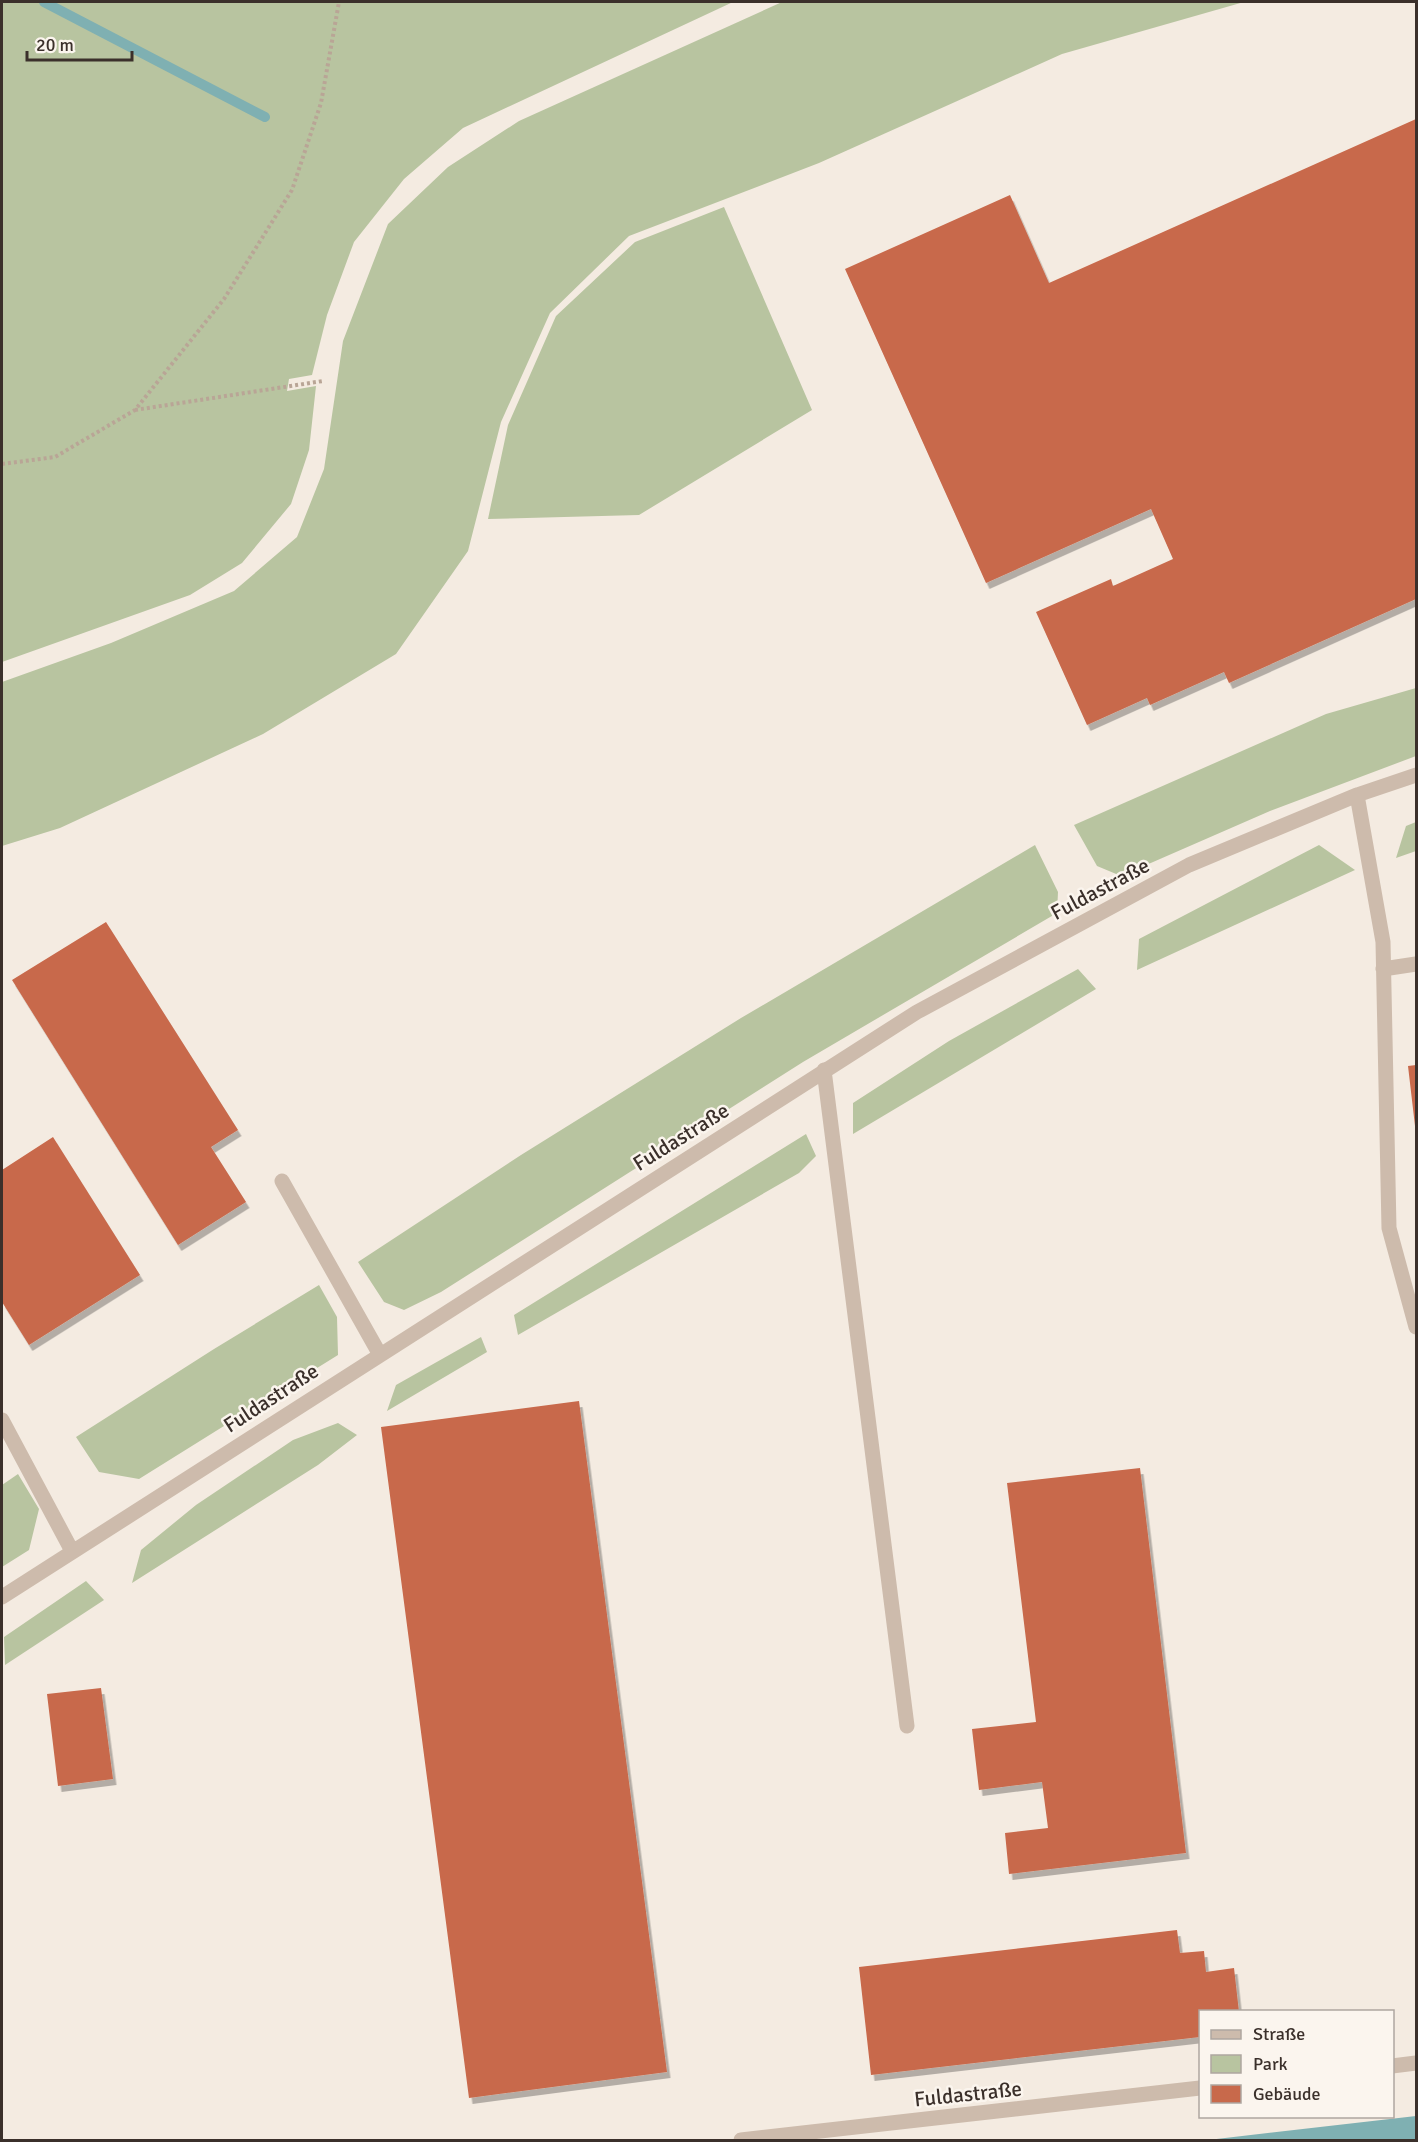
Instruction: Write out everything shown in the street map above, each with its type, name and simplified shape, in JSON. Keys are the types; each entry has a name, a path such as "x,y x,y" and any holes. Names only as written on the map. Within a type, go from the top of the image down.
{"street":[{"name":"Fuldastraße","path":"2,1597 379,1353 917,1011 1189,865 1357,795 1416,775"},
{"path":"1357,795 1383,942 1389,1228 1416,1327"},
{"path":"1383,969 1416,964"},
{"path":"824,1070 907,1726"},
{"path":"282,1181 379,1353"},
{"path":"2,1420 72,1551"},
{"path":"1394,2067 1416,2064"},
{"name":"Fuldastraße","path":"741,2140 1199,2088"}],"path":[{"path":"2,464 55,457 135,410 224,299 292,190 321,103 339,2"},
{"path":"135,410 323,381"}],"green space":[{"path":"2,2 733,2 463,128 404,179 354,242 327,315 312,375 289,379 287,391 316,386 309,450 291,504 242,563 190,595 2,662"},
{"path":"782,2 1244,2 1062,54 819,163 629,236 550,313 501,422 468,551 396,654 263,734 60,828 2,846 2,682 111,643 234,591 297,537 324,469 343,341 388,224 448,167 519,121"},
{"path":"724,207 812,410 639,515 488,519 508,425 556,316 635,242"},
{"path":"1416,688 1416,756 1270,811 1121,876 1097,866 1074,825 1326,714"},
{"path":"1416,822 1416,851 1396,858 1406,826"},
{"path":"1035,845 1058,892 1057,913 803,1062 441,1292 404,1310 384,1302 358,1262 521,1155 741,1018"},
{"path":"1319,845 1355,870 1137,970 1139,939"},
{"path":"1078,969 1096,989 853,1134 853,1103 949,1041"},
{"path":"806,1134 816,1156 799,1173 518,1335 514,1315"},
{"path":"319,1285 337,1317 338,1355 139,1479 99,1472 76,1437"},
{"path":"481,1337 487,1352 387,1411 396,1385"},
{"path":"338,1423 357,1435 318,1465 132,1583 141,1550 196,1505 293,1440"},
{"path":"18,1474 39,1509 29,1550 2,1567 2,1485"},
{"path":"86,1581 104,1600 5,1665 4,1637"}],"water":[{"path":"1416,2116 1416,2140 1208,2140"}],"building":[{"path":"1416,119 1416,599 1229,683 1224,672 1150,705 1147,698 1087,725 1036,612 1111,579 1113,586 1173,559 1151,509 986,583 845,269 1010,195 1049,283"},
{"path":"106,922 238,1130 211,1147 246,1202 178,1245 12,980"},
{"path":"1416,1065 1416,1126 1415,1126 1408,1066"},
{"path":"53,1137 140,1275 29,1345 2,1302 2,1170"},
{"path":"579,1401 667,2072 469,2098 381,1427"},
{"path":"1140,1468 1186,1853 1009,1874 1005,1833 1048,1828 1042,1782 979,1790 972,1729 1036,1722 1007,1483"},
{"path":"101,1688 113,1779 58,1786 47,1694"},
{"path":"1177,1930 1180,1953 1204,1951 1206,1972 1234,1968 1239,2010 1199,2010 1199,2037 871,2075 859,1967"}],"waterway":[{"path":"44,2 265,117"}]}
